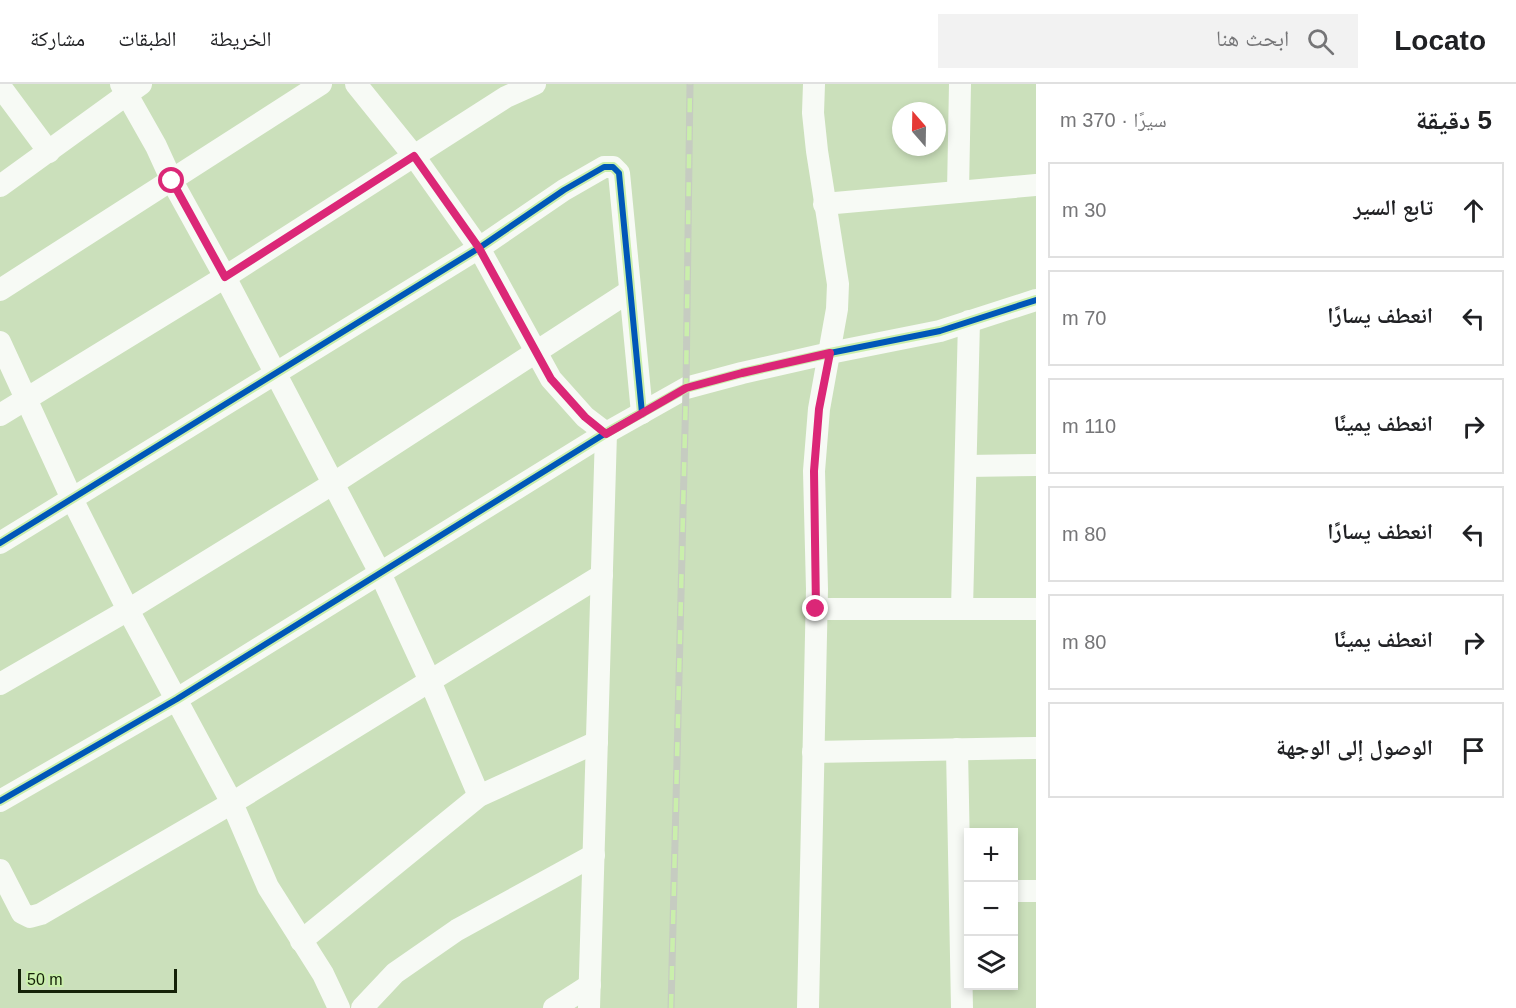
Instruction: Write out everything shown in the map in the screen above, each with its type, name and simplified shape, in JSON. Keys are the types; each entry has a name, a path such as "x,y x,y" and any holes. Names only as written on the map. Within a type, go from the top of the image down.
{"street":[{"path":"0,290 321,84"},
{"path":"356,84 414,156 479,248 551,379 585,417 606,434"},
{"path":"0,415 225,277 506,97 535,84"},
{"path":"808,1008 816,609 814,471 819,409 837,309 838,284 824,204 813,113 813,84"},
{"path":"958,192 960,84"},
{"path":"0,86 49,152"},
{"path":"0,186 49,152 130,87 172,181 276,373 380,573 430,681 478,796"},
{"path":"0,543 479,248 564,190 604,167 613,167 619,173 642,413"},
{"path":"824,204 1036,185"},
{"path":"0,684 128,610 334,483 630,291"},
{"path":"0,801 177,699 606,434 686,388 830,353 940,331 1036,300"},
{"path":"962,609 969,321"},
{"path":"0,342 72,499 128,610 232,803 267,887 323,974 339,1008"},
{"path":"589,1008 606,434"},
{"path":"966,466 1036,465"},
{"path":"0,870 22,913 30,916 41,914 232,803 602,575"},
{"path":"816,609 1036,609"},
{"path":"301,941 478,796 597,742"},
{"path":"813,752 1036,748"},
{"path":"957,749 964,890 962,1008"},
{"path":"362,1008 395,973 457,930 594,855"},
{"path":"1018,891 1036,891"},
{"path":"554,1008 590,985"}],"railway":[{"path":"671,1008 686,388 690,84"}],"cycle path":[{"path":"0,543 479,248 564,190 604,167 613,167 619,173 642,413"},
{"path":"0,801 177,699 606,433 686,388 830,353 940,331 1036,300"}],"route":[{"path":"172,181 225,277 414,156 479,248 551,379 585,417 606,434 686,388 830,353 819,409 814,471 816,609"}]}
